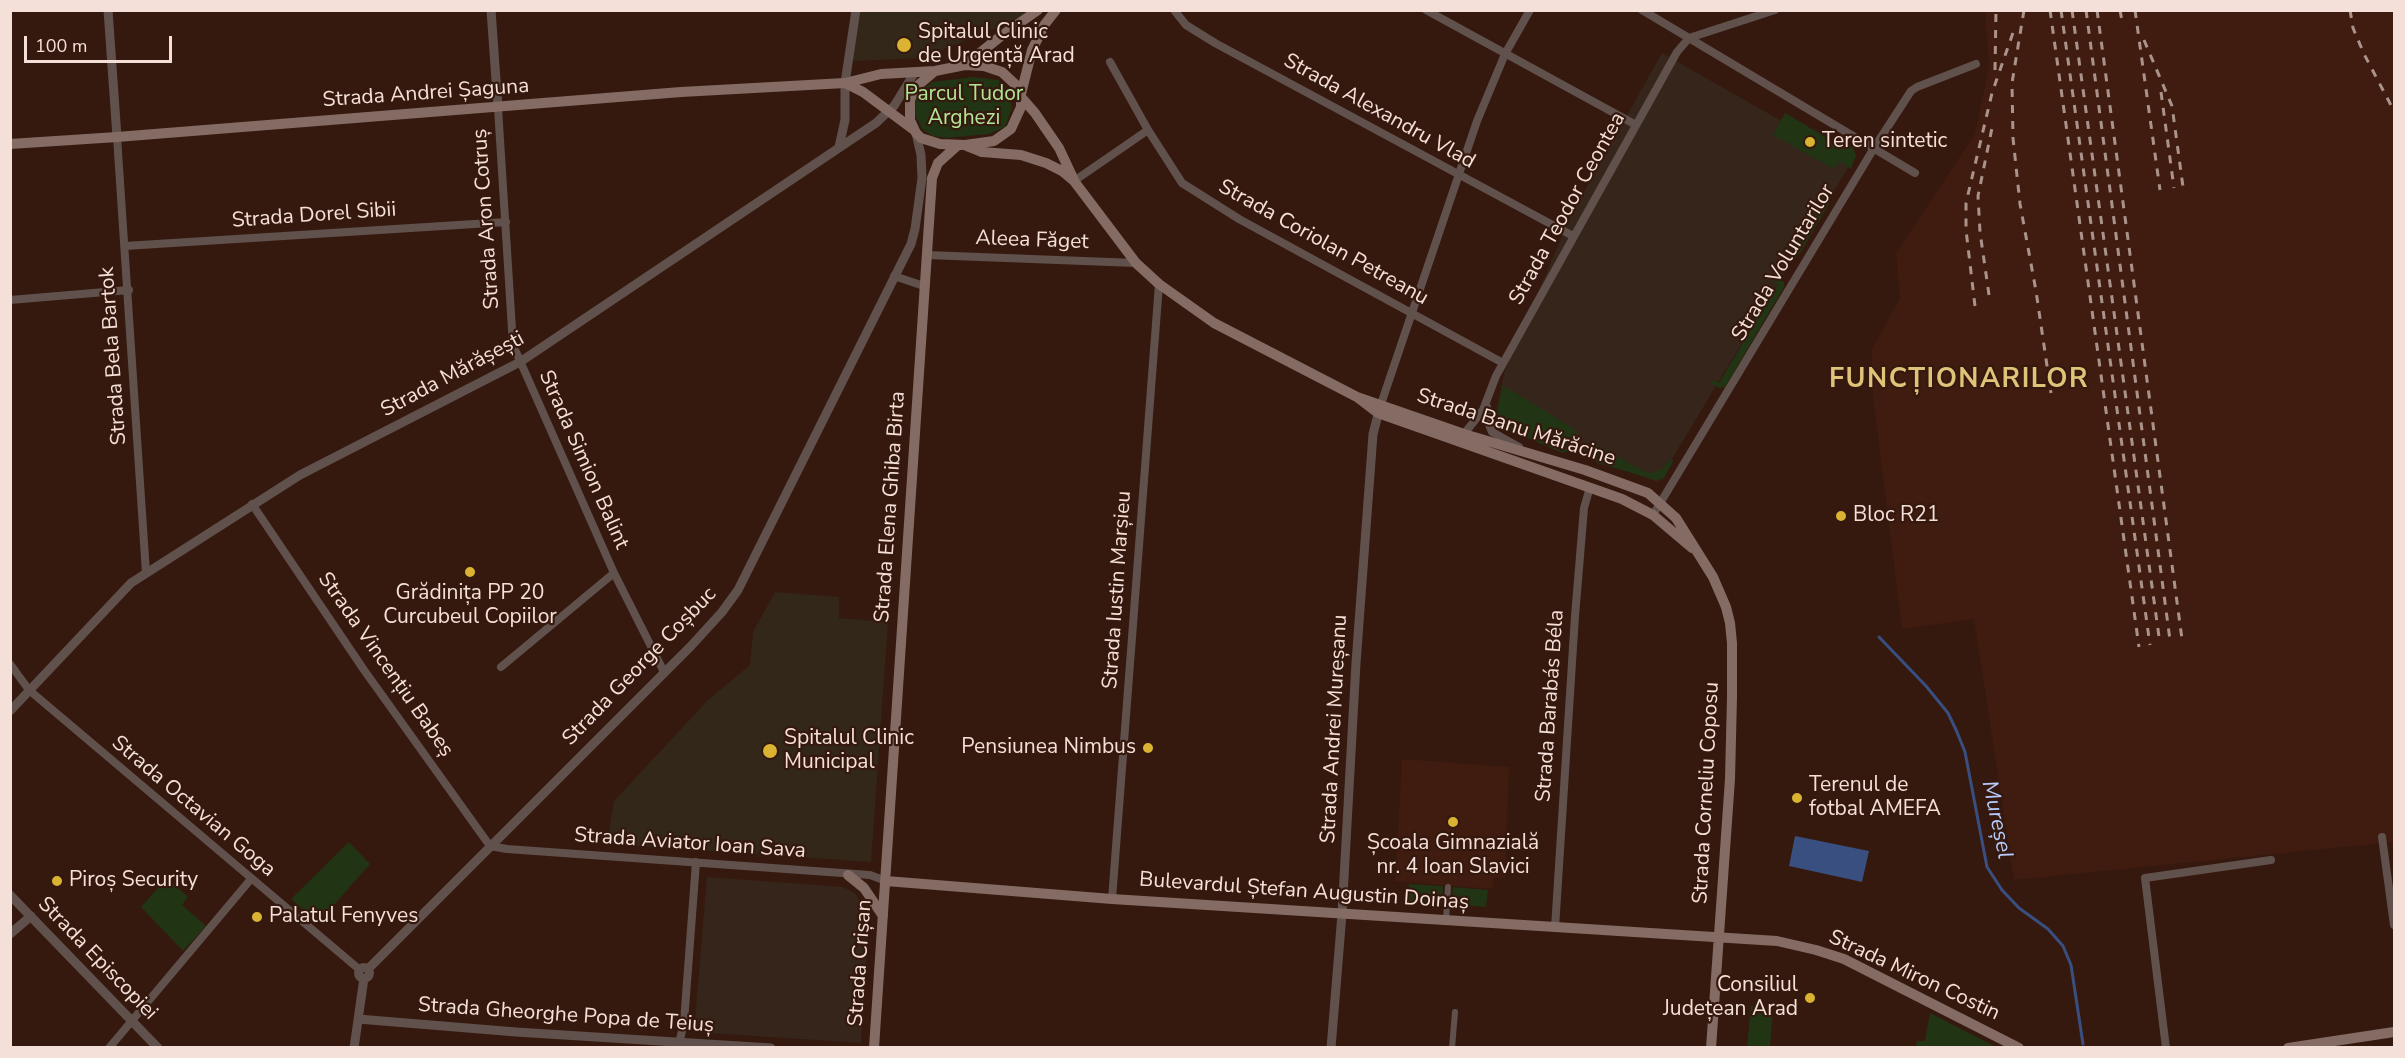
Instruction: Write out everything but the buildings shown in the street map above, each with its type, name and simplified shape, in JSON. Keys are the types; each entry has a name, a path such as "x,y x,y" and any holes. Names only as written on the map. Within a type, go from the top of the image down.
{"main road":[{"path":"965,65 1038,10"},
{"path":"845,83 863,92 929,142 962,145 994,141 1005,135 1016,120 1032,50 1045,24 1056,10"},
{"path":"915,132 910,120 909,106 912,94 922,80 935,71 965,65 984,66 1002,72 1012,80 1021,96"},
{"name":"Strada Andrei Șaguna","path":"10,144 498,108 681,92 845,83 881,74 935,71"},
{"name":"Strada Banu Mărăcine","path":"1021,96 1059,148 1074,180 1136,263 1159,284 1214,323 1379,408 1622,499 1653,515"},
{"name":"Strada Banu Mărăcine","path":"962,145 982,152 1021,155 1046,163 1074,180"},
{"name":"Strada Elena Ghiba Birta","path":"886,881 933,173 941,159 962,145"},
{"name":"Strada Banu Mărăcine","path":"1379,408 1631,485 1660,502"},
{"name":"Strada Corneliu Coposu","path":"1660,502 1682,527 1713,577 1723,599 1732,643 1730,770 1711,1047"},
{"name":"Strada Corneliu Coposu","path":"1653,515 1695,550"},
{"path":"848,875 864,888 884,917"},
{"name":"Bulevardul Ștefan Augustin Doinaș","path":"886,881 1112,899 1719,937"},
{"name":"Strada Crișan","path":"874,1047 886,881"},
{"name":"Strada Miron Costin","path":"1719,937 1790,943 1844,959 2019,1047"},
{"path":"2288,1047 2394,1032"}],"street":[{"path":"108,10 117,137"},
{"path":"490,10 498,108"},
{"path":"840,147 844,120 845,83 856,10"},
{"name":"Strada Alexandru Vlad","path":"1174,10 1186,25 1215,43 1573,236"},
{"path":"1426,10 1635,125"},
{"path":"1379,408 1477,121 1505,54 1530,10"},
{"path":"1642,10 1915,173"},
{"path":"1689,38 1775,10"},
{"name":"Strada Teodor Ceontea","path":"1464,434 1487,402 1503,363 1573,236 1677,52 1689,38"},
{"name":"Strada Coriolan Petreanu","path":"1110,62 1176,176 1188,188 1239,219 1503,363"},
{"name":"Strada Voluntarilor","path":"1653,515 1874,148 1911,92 1924,84 1976,64"},
{"name":"Strada Mărășești","path":"10,711 121,592 146,573 300,475 520,362 876,123 889,112 915,72"},
{"name":"Strada Aron Cotruș","path":"498,108 513,339 520,362"},
{"path":"1074,180 1148,130"},
{"name":"Strada George Coșbuc","path":"364,972 710,627 743,582 910,244 915,229 922,168 915,132"},
{"name":"Strada Bela Bartok","path":"117,137 129,290 146,573"},
{"name":"Strada Dorel Sibii","path":"125,246 506,222"},
{"name":"Aleea Făget","path":"927,255 1136,263"},
{"path":"894,276 924,286"},
{"name":"Strada Iustin Marșieu","path":"1112,899 1159,284"},
{"path":"10,300 129,290"},
{"name":"Strada Simion Balint","path":"520,362 614,573 664,672"},
{"path":"1487,402 1487,419 1492,432 1497,437 1516,445 1523,453"},
{"name":"Strada Andrei Mureșanu","path":"1331,1047 1342,914 1356,663 1373,434 1379,408"},
{"name":"Strada Barabás Béla","path":"1555,928 1575,616 1584,508 1590,487"},
{"name":"Strada Vincențiu Babeș","path":"252,504 364,670 490,846"},
{"name":"Strada Simion Balint","path":"501,667 614,573"},
{"name":"Strada Octavian Goga","path":"10,664 29,690 250,879 364,972"},
{"path":"2382,837 2394,925"},
{"name":"Strada Aviator Ioan Sava","path":"490,846 870,875 886,881"},
{"path":"2166,1047 2145,878 2271,860"},
{"path":"678,1045 684,1022 696,862"},
{"path":"109,1047 250,879"},
{"path":"1446,920 1448,887"},
{"name":"Strada Episcopiei","path":"10,895 158,1047"},
{"path":"10,934 31,916"},
{"path":"354,1047 364,972"},
{"path":"1452,1047 1455,1012"},
{"name":"Strada Gheorghe Popa de Teiuș","path":"358,1019 678,1045 771,1047"}],"shaded area":[{"name":"Spitalul Clinic de Urgență Arad","path":"861,11 1038,11 922,58 854,61 852,58"},
{"path":"1985,11 2394,11 2394,842 2014,880 1974,619 1902,629 1872,387 1872,349 1900,298 1896,253 1975,134 1989,66"},
{"path":"1662,53 1852,161 1658,482 1504,429 1497,422 1496,415 1504,373 1571,215"},
{"name":"Spitalul Clinic Municipal","path":"775,592 839,597 839,618 888,622 871,862 607,844 614,801 708,700 750,665 753,632"},
{"name":"Școala Gimnazială nr. 4 Ioan Slavici","path":"1402,759 1509,767 1505,878 1494,877 1492,889 1395,881"},
{"path":"707,877 843,887 855,893 869,917 861,1043 694,1032"}],"green space":[{"name":"Parcul Tudor Arghezi","path":"974,77 998,80 1007,88 1012,108 1005,127 989,134 947,138 933,136 923,130 915,115 916,99 922,89 933,82"},
{"name":"Teren sintetic","path":"1785,113 1846,149 1848,146 1853,148 1856,155 1851,169 1839,161 1834,169 1773,135"},
{"path":"1827,188 1829,204 1801,252 1796,257 1792,257 1789,252"},
{"path":"1773,276 1784,282 1784,287 1725,387 1719,388 1711,383 1713,380 1719,383 1778,284 1771,279"},
{"path":"1502,385 1573,428 1578,435 1572,449 1563,453 1503,428 1497,413"},
{"path":"1598,445 1650,473 1661,470 1670,460 1674,460 1663,479 1657,480 1597,463 1595,447"},
{"path":"349,842 370,864 318,923 291,899"},
{"path":"167,878 188,897 182,905 206,926 183,951 141,907"},
{"path":"1409,884 1443,886 1442,904 1408,902"},
{"path":"1453,887 1488,890 1486,907 1451,904"},
{"path":"1751,1006 1773,1008 1770,1047 1747,1047"},
{"path":"1930,1013 1996,1047 1916,1047 1917,1041 1925,1041"}],"water":[{"path":"1795,836 1869,851 1862,882 1789,866"}],"waterway":[{"name":"Mureșel","path":"1879,637 1926,686 1948,713 1965,752 1987,867 2002,890 2019,908 2048,929 2063,946 2071,965 2083,1044"}],"railway":[{"path":"1995,70 1996,10"},
{"path":"2024,10 2012,83 2013,138 2020,204 2051,393"},
{"path":"2050,10 2139,647"},
{"path":"2061,10 2150,645"},
{"path":"2072,10 2160,644"},
{"path":"2086,10 2170,640"},
{"path":"2097,10 2182,639"},
{"path":"2120,10 2122,21"},
{"path":"2135,10 2160,190"},
{"path":"2350,10 2353,28 2364,54 2394,111"},
{"path":"1975,306 1966,230 1966,203 1992,93 2015,27"},
{"path":"2144,40 2172,106 2183,187"},
{"path":"2161,92 2174,188"},
{"path":"1989,295 1980,232 1978,196 1993,123"}],"place":[{"name":"Spitalul Clinic de Urgență Arad","path":"904,45"},
{"name":"Teren sintetic","path":"1810,142"},
{"name":"Bloc R21","path":"1841,516"},
{"name":"Grădinița PP 20 Curcubeul Copiilor","path":"470,572"},
{"name":"Pensiunea Nimbus","path":"1148,748"},
{"name":"Spitalul Clinic Municipal","path":"770,751"},
{"name":"Terenul de fotbal AMEFA","path":"1797,798"},
{"name":"Școala Gimnazială nr. 4 Ioan Slavici","path":"1453,822"},
{"name":"Piroș Security","path":"57,881"},
{"name":"Palatul Fenyves","path":"257,917"},
{"name":"Consiliul Județean Arad","path":"1810,998"}],"district":[{"name":"FUNCȚIONARILOR","path":"1959,380"}]}
